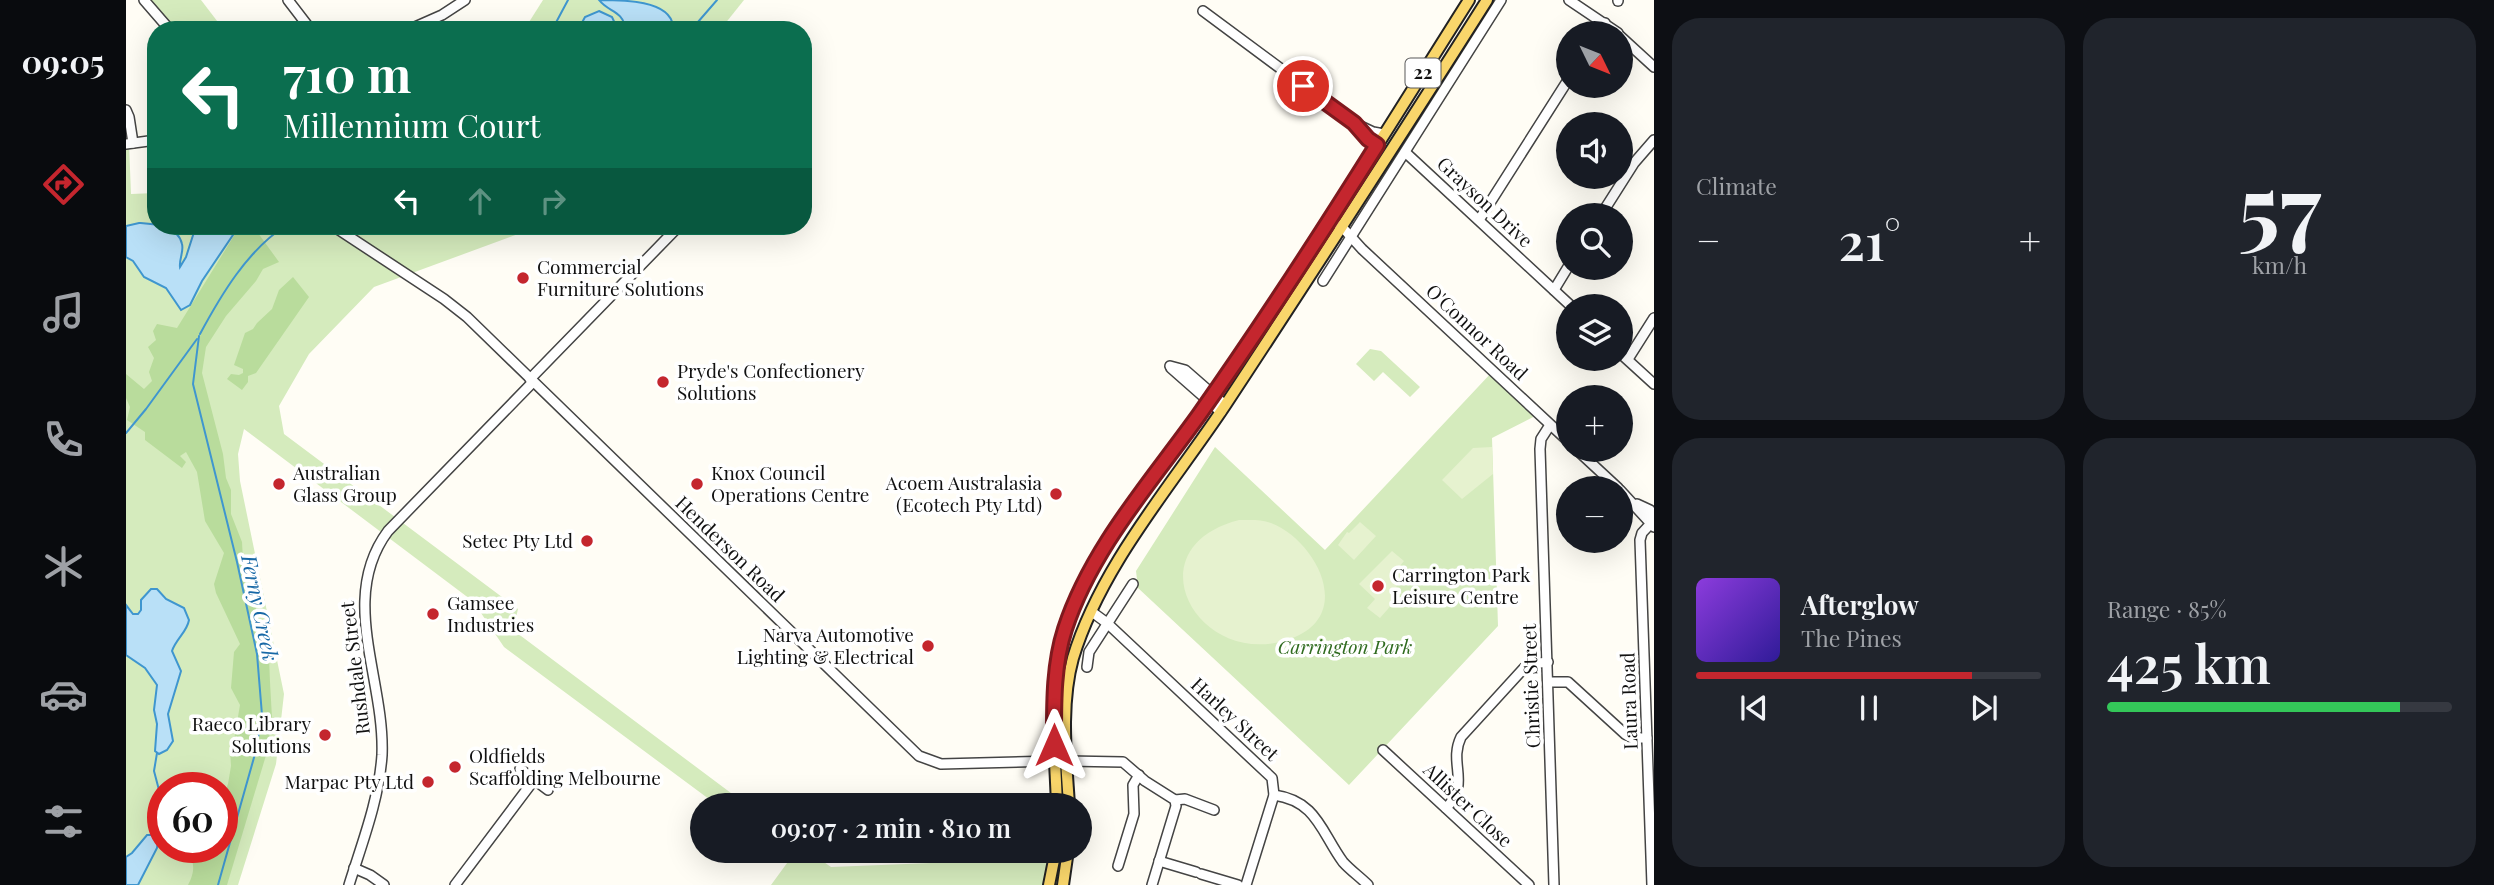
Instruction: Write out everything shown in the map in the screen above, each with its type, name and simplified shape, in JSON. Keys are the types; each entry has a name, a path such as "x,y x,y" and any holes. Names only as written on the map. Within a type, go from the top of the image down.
{"main road":[{"name":"22","path":"1067,793 1061,761 1055,681 1061,645 1075,601 1125,516 1211,398 1330,220 1469,0"},
{"name":"22","path":"1058,793 1069,676 1081,635 1092,612 1134,537 1340,232 1487,0"},
{"path":"1377,145 1387,143 1405,129"},
{"path":"1075,601 1092,612"},
{"path":"1049,885 1053,863"},
{"path":"1063,885 1066,863"}],"street":[{"path":"144,0 162,21"},
{"path":"288,0 304,21"},
{"path":"1323,281 1501,0"},
{"path":"1569,0 1602,21"},
{"path":"428,21 464,1"},
{"path":"1203,11 1354,123 1384,134"},
{"path":"1633,47 1654,66"},
{"path":"1479,220 1557,98"},
{"path":"126,110 130,117 130,143"},
{"path":"1354,123 1377,145"},
{"path":"1609,203 1634,163 1654,140"},
{"name":"Grayson Drive","path":"1405,152 1558,294"},
{"name":"O'Connor Road","path":"1330,220 1556,430"},
{"name":"Henderson Road","path":"347,235 461,312 919,756 941,764 1119,761 1175,800"},
{"name":"Rushdale Street","path":"349,885 374,803 382,756 381,730 363,604 369,565 377,547 392,527 670,235"},
{"path":"1554,290 1560,280"},
{"path":"1633,345 1654,318"},
{"path":"1633,364 1654,384"},
{"path":"1211,398 1223,408"},
{"name":"Christie Street","path":"1553,427 1543,435 1541,444 1554,885"},
{"path":"1590,462 1605,476"},
{"path":"1633,502 1652,518"},
{"name":"Laura Road","path":"1652,518 1640,540 1649,651 1647,738 1652,776 1653,885"},
{"path":"1087,667 1089,652 1133,584"},
{"name":"Harley Street","path":"1092,612 1269,775 1274,781 1274,795"},
{"path":"1446,808 1458,792 1457,748 1461,737 1526,666 1548,662"},
{"path":"1549,682 1571,684 1625,734 1632,738 1647,738"},
{"name":"Allister Close","path":"1383,750 1528,885"},
{"path":"520,769 548,790"},
{"path":"1118,866 1134,814 1133,785 1139,775"},
{"path":"455,885 534,780"},
{"path":"1246,885 1274,795 1293,798 1307,810 1322,827 1344,862 1368,885"},
{"path":"1152,885 1176,806 1175,800 1185,799 1214,810"},
{"path":"1159,861 1238,885"},
{"path":"354,868 384,885"}],"green space":[{"path":"144,0 201,0 217,21 162,21"},
{"path":"543,0 744,0 727,21 530,21"},
{"path":"129,143 131,194 147,193 147,235 516,235 374,287 309,354 279,406 284,434 518,609 513,630 731,793 701,793 504,647 481,613 482,608 244,429 238,454 240,481 284,694 276,764 238,885 126,885 126,144"},
{"path":"234,235 260,235 279,262 263,269 226,316 206,347 202,373 231,490 231,514 242,542 243,560 269,658 272,718 267,752 238,848 238,772 230,772 230,750 240,705 231,688 234,652 240,644 214,584 224,553 205,521 197,472 186,452 180,456 186,462 182,468 145,440 145,432 127,420 130,407 126,398 126,374 144,389 152,381 149,372 154,358 148,347 156,340 153,331 157,324 177,328"},
{"path":"293,277 309,297 256,373 248,376 248,382 242,390 227,379 231,374 243,373 243,369 234,365 245,333 253,329 272,309 279,290"},
{"path":"1370,349 1381,351 1420,387 1410,397 1383,372 1374,381 1356,364"},
{"name":"Carrington Park","path":"1493,371 1539,414 1492,438 1498,626 1349,785 1138,588 1136,571 1215,447 1325,550"},
{"path":"1492,447 1493,474 1462,499 1442,480 1473,448"},
{"path":"1239,520 1271,523 1287,532 1302,544 1322,577 1325,594 1322,611 1313,626 1295,637 1261,644 1231,639 1207,625 1190,604 1183,580 1188,556 1206,535"},
{"path":"1360,522 1376,536 1354,560 1338,545 1347,532"},
{"name":"Carrington Park Leisure Centre","path":"1392,551 1404,561 1400,566 1408,573 1396,587 1402,593 1380,618 1367,608 1375,599 1359,584"},
{"path":"192,863 234,863 227,885 188,885"},
{"path":"787,863 825,863 831,867 931,863 1054,863 1049,885 771,885"}],"water":[{"path":"599,0 644,3 664,11 671,21 623,21"},
{"path":"599,11 612,17 614,21 583,21 585,17"},
{"path":"147,224 147,235 178,235 182,247 180,267 193,235 233,235 202,281 190,305 181,310 166,288 144,277 133,261 126,257 126,226"},
{"path":"151,589 157,589 166,599 184,608 189,620 172,651 181,671 168,714 173,741 167,750 159,754 155,751 157,724 154,710 157,685 145,668 126,655 126,605 133,614 138,614 141,600"},
{"path":"147,835 147,863 149,863 138,885 126,885 126,857"}],"waterway":[{"path":"557,21 568,0"},
{"path":"699,21 717,0"},
{"path":"200,334 226,289 247,261 272,235"},
{"name":"Ferny Creek","path":"199,336 193,384 257,654 262,715 255,754 218,885"},
{"path":"126,433 197,339"},
{"path":"154,772 157,753"}],"place":[{"name":"Commercial Furniture Solutions","path":"523,278"},
{"name":"Pryde's Confectionery Solutions","path":"663,382"},
{"name":"Australian Glass Group","path":"279,484"},
{"name":"Knox Council Operations Centre","path":"697,484"},
{"name":"Acoem Australasia (Ecotech Pty Ltd)","path":"1056,494"},
{"name":"Setec Pty Ltd","path":"587,541"},
{"name":"Carrington Park Leisure Centre","path":"1378,586"},
{"name":"Gamsee Industries","path":"433,614"},
{"name":"Narva Automotive Lighting & Electrical","path":"928,646"},
{"name":"Raeco Library Solutions","path":"325,735"},
{"name":"Oldfields Scaffolding Melbourne","path":"455,767"},
{"name":"Marpac Pty Ltd","path":"428,782"}],"route":[{"path":"1054,745 1055,681 1061,645 1083,585 1132,506 1285,289 1377,145 1354,123 1303,86"}]}
